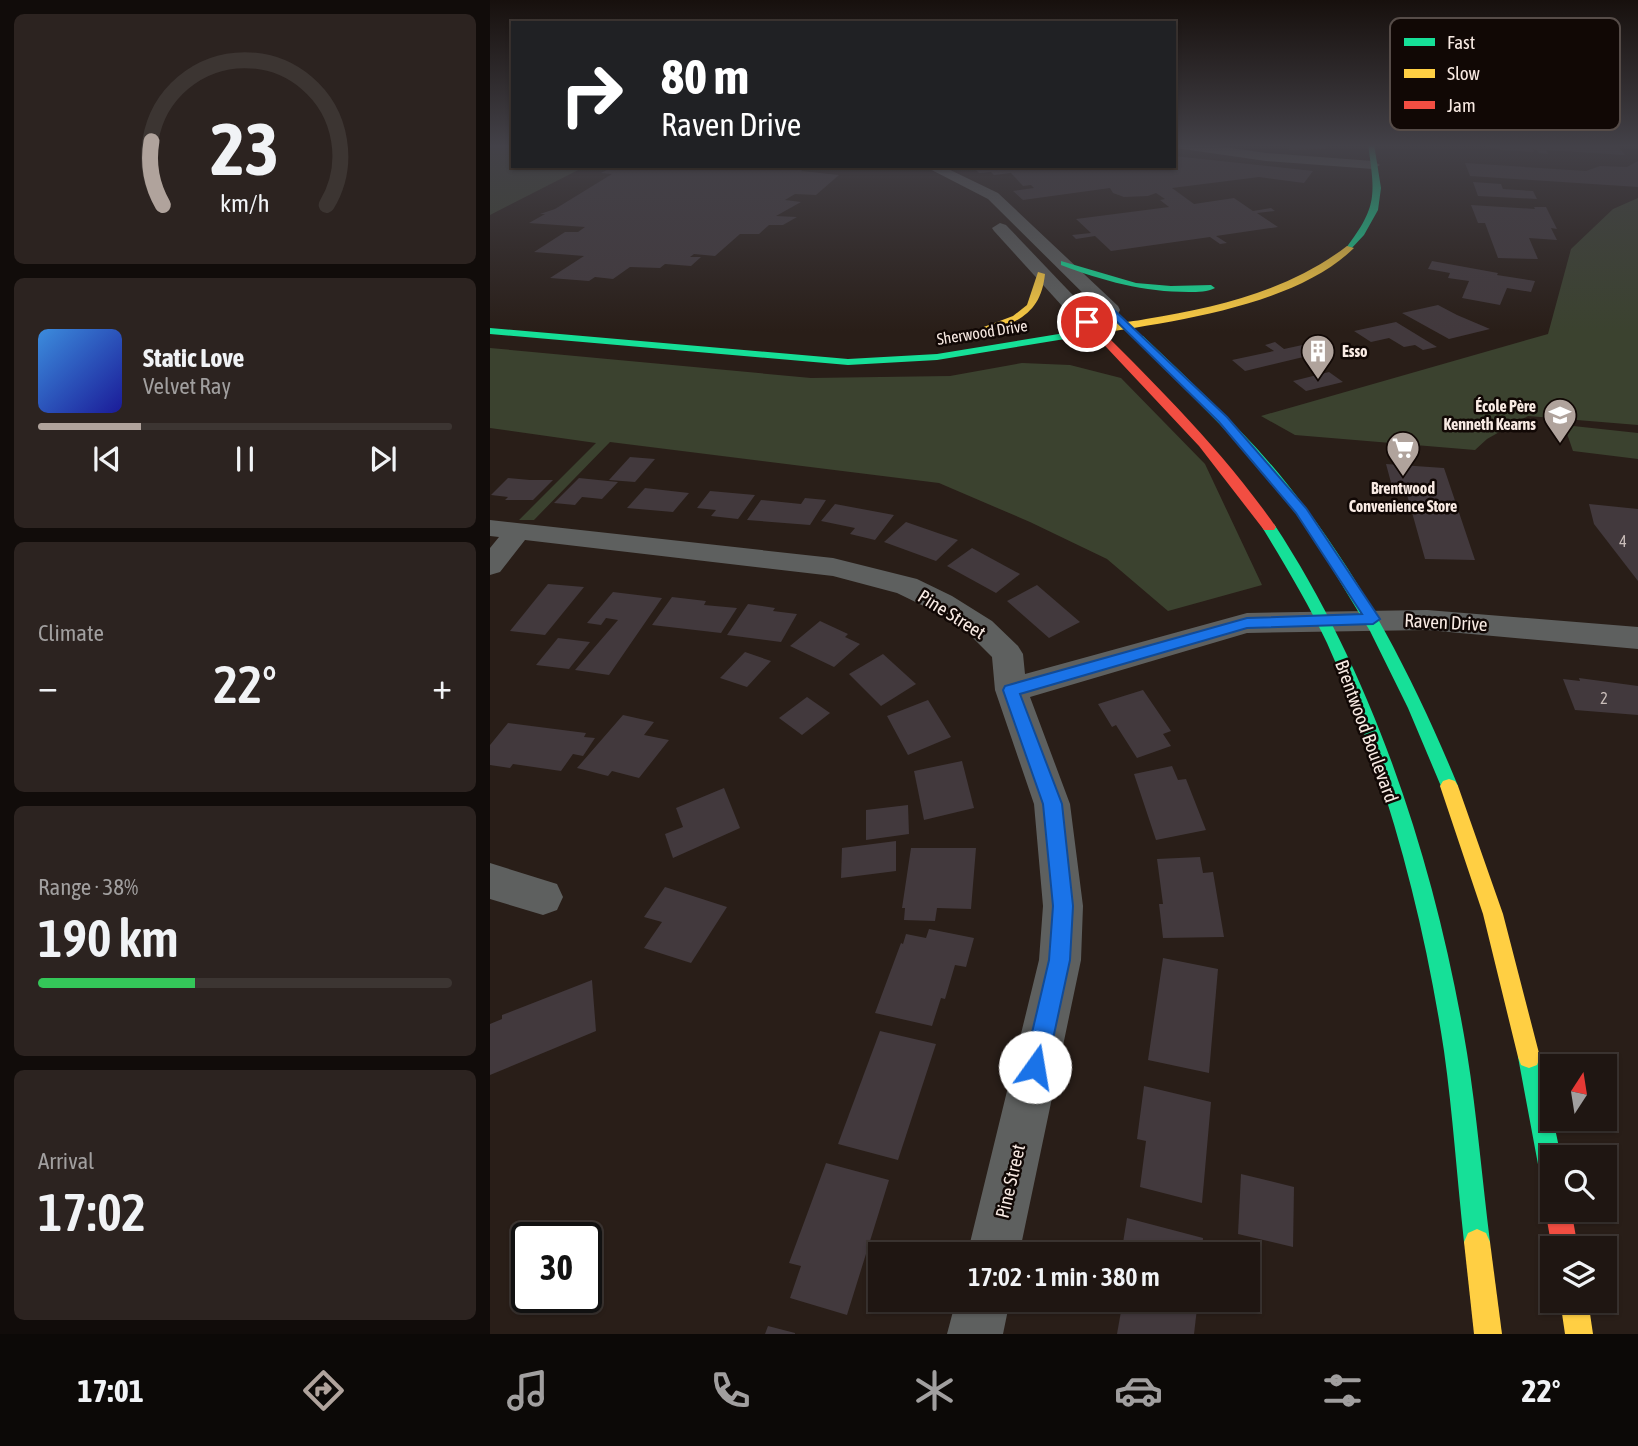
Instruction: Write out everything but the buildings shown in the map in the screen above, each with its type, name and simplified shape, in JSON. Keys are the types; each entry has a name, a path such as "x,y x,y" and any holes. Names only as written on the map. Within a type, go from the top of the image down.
{"main road":[{"name":"Sherwood Drive","path":"1082,321 1128,326 1231,304 1266,293 1306,276 1338,258 1364,234 1377,206"},
{"path":"1064,263 1143,291 1219,286 1147,303"},
{"path":"984,330 1017,318 1034,307 1041,290 1041,274"},
{"path":"1196,330 1212,317 1247,305 1266,293"},
{"name":"Sherwood Drive","path":"490,331 813,359 887,361 980,351 1118,308"},
{"path":"1118,308 1128,326 1253,453 1301,511 1373,619 1426,726 1475,852 1535,1077 1547,1145"},
{"path":"490,320 775,344 832,344"},
{"path":"887,361 1082,321"},
{"name":"Brentwood Boulevard","path":"1082,321 1149,384 1240,484 1275,536 1324,621 1368,726 1410,849 1451,1028 1488,1334"},
{"name":"Sherwood Drive","path":"963,333 1037,322"},
{"path":"980,351 1042,350 1062,353"},
{"path":"1184,359 1206,404"},
{"path":"1109,365 1149,384"},
{"path":"1575,1313 1579,1334"}],"street":[{"name":"Brentwood Boulevard","path":"978,206 1082,321"},
{"path":"1004,206 1064,263 1118,308"},
{"path":"490,566 504,530"},
{"name":"Pine Street","path":"504,530 833,566 907,586 942,603 981,628 1007,654 1011,690 1052,804 1063,906 1060,960 996,1242"},
{"name":"Raven Drive","path":"1011,690 1247,623 1373,619 1550,629 1638,638"},
{"path":"490,881 543,897"},
{"path":"975,1334 980,1312"}],"green space":[{"path":"490,206 507,206 490,215"},
{"path":"1638,206 1638,425 1528,416 1487,439 1475,450 1295,435 1261,416 1548,334 1571,249 1613,209"},
{"path":"490,348 811,378 950,376 1022,363 1070,365 1121,378 1205,464 1262,585 1168,611 1107,559 939,483 610,442 534,520 519,520 596,443 490,428"},
{"path":"1564,425 1638,433 1638,459 1573,451"}],"traffic: fast":[{"path":"1350,248 1362,234 1375,206"},
{"path":"1064,263 1101,277 1153,288 1211,288"},
{"path":"490,331 848,362 937,357 1077,334"},
{"path":"1140,338 1250,449 1310,522 1378,631 1416,708 1449,786"},
{"path":"1269,527 1334,642 1361,704 1404,832 1438,962 1451,1026 1463,1107 1477,1242"},
{"path":"1529,1057 1546,1145"}],"traffic: slow":[{"path":"1077,334 1183,315 1259,296 1294,283 1325,267 1350,248"},
{"path":"984,330 1016,318 1031,306 1036,298 1041,274"},
{"path":"1449,786 1493,914 1529,1057"},
{"path":"1477,1242 1488,1334"},
{"path":"1576,1313 1579,1334"}],"traffic: jam":[{"path":"1081,315 1204,443 1269,527"},
{"path":"1560,1222 1563,1236"}],"place":[{"name":"Esso","path":"1318,381"},
{"name":"École Père Kenneth Kearns","path":"1560,445"},
{"name":"Brentwood Convenience Store","path":"1403,478"}],"route":[{"path":"1035,1067 1060,960 1063,906 1052,804 1011,690 1247,623 1373,619 1301,511 1223,419 1111,310 1081,315 1087,322"}]}
